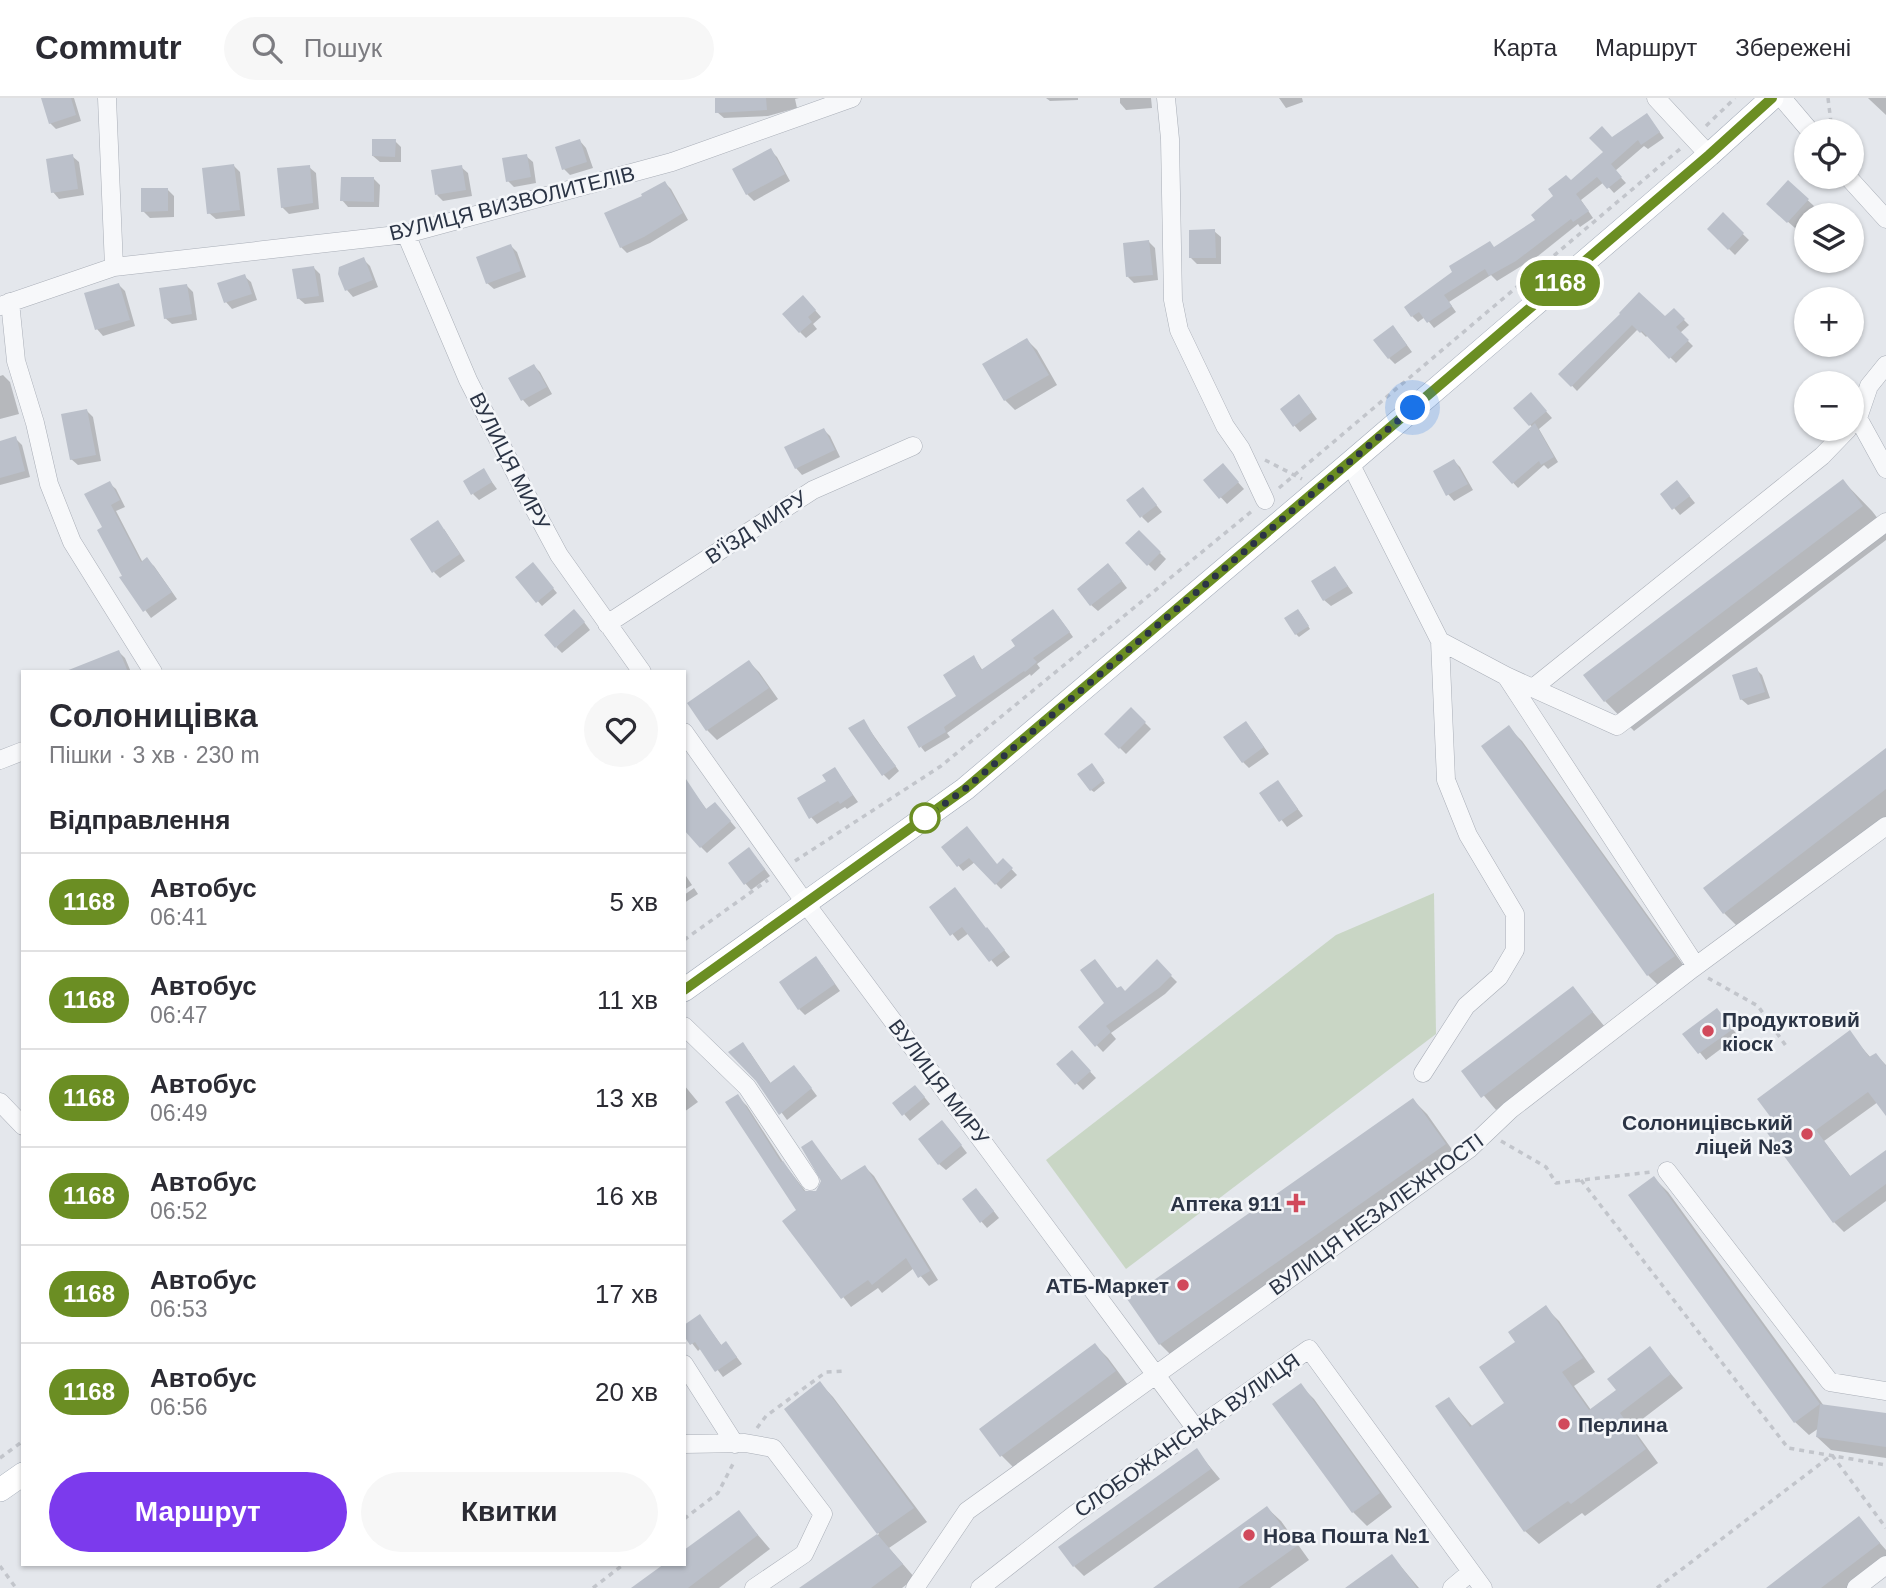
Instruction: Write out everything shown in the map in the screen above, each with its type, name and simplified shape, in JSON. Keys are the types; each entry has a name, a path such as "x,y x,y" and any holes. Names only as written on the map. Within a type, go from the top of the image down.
{"main road":[{"path":"686,989 965,789 1350,463 1772,98"},
{"path":"0,1490 21,1475"}],"street":[{"path":"107,98 114,267"},
{"name":"ВУЛИЦЯ ВИЗВОЛИТЕЛІВ","path":"5,304 114,267 406,234 673,162 852,98"},
{"path":"1166,98 1170,139 1172,300 1179,330 1225,426 1241,449 1265,500"},
{"path":"1656,98 1709,155"},
{"path":"1782,98 1800,119"},
{"path":"1860,189 1886,219"},
{"name":"ВУЛИЦЯ МИРУ","path":"406,234 468,380 559,555 641,670"},
{"path":"5,304 16,361 49,484 72,542 152,670"},
{"path":"1864,398 1869,386 1886,365"},
{"path":"1864,439 1886,468"},
{"path":"1533,688 1822,456 1837,441"},
{"name":"В'ЇЗД МИРУ","path":"607,624 813,490 913,446"},
{"path":"1350,463 1440,641 1446,780 1468,835 1515,914 1515,950 1499,977 1465,1006 1423,1073"},
{"path":"1440,641 1506,676 1617,726 1886,522"},
{"path":"1506,676 1694,968"},
{"name":"ВУЛИЦЯ МИРУ","path":"686,735 806,904 1196,1429"},
{"path":"0,760 21,752"},
{"name":"ВУЛИЦЯ НЕЗАЛЕЖНОСТІ","path":"915,1588 967,1511 1469,1149 1510,1111 1694,968 1886,826"},
{"path":"686,1028 747,1087 810,1181"},
{"path":"0,1102 21,1124"},
{"path":"1667,1171 1830,1382 1886,1391"},
{"name":"СЛОБОЖАНСЬКА ВУЛИЦЯ","path":"980,1588 1075,1514 1308,1349 1483,1588"},
{"path":"686,1367 734,1444"},
{"path":"686,1444 745,1443 773,1448 823,1514 804,1554 754,1588"},
{"path":"1856,1588 1886,1565"},
{"path":"1452,1588 1471,1572"}],"path":[{"path":"686,939 782,870 941,766 1295,475 1693,138 1735,98"},
{"path":"1828,98 1831,119"},
{"path":"1241,449 1319,489"},
{"path":"1694,968 1758,1006 1786,1046"},
{"path":"1488,1133 1546,1167 1556,1183 1667,1171"},
{"path":"1581,1180 1788,1448 1886,1465"},
{"path":"0,1458 21,1442"},
{"path":"1832,1455 1886,1528"},
{"path":"1657,1588 1832,1455"},
{"path":"0,1566 16,1588"},
{"path":"593,1588 621,1566"}],"green space":[{"path":"1434,893 1436,1034 1126,1269 1046,1160 1336,935"}],"building":[{"path":"41,98 71,98 76,115 49,124"},
{"path":"715,98 766,98 767,110 715,113"},
{"path":"1647,113 1660,132 1641,145 1638,140 1611,164 1622,177 1607,189 1597,177 1576,194 1589,211 1573,222 1571,219 1516,261 1489,276 1485,269 1444,295 1452,306 1427,323 1419,312 1411,317 1404,307 1452,272 1449,266 1490,241 1494,247 1535,220 1531,215 1553,196 1548,189 1566,175 1571,180 1603,152 1589,138 1602,126 1612,137"},
{"path":"372,139 396,139 395,157 372,156"},
{"path":"580,139 587,162 562,170 555,147"},
{"path":"771,148 785,174 746,195 732,169"},
{"path":"73,154 78,189 51,193 46,159"},
{"path":"527,154 531,177 506,182 502,158"},
{"path":"234,164 240,210 207,214 202,168"},
{"path":"310,165 313,203 281,208 277,168"},
{"path":"462,165 466,190 435,195 431,170"},
{"path":"341,177 374,177 374,202 340,201"},
{"path":"1788,180 1794,189 1798,189 1809,199 1805,203 1794,203 1794,215 1787,223 1766,204"},
{"path":"665,181 683,213 620,248 604,213 642,196 641,194"},
{"path":"141,188 168,188 168,211 141,212"},
{"path":"1723,212 1744,233 1728,250 1707,229"},
{"path":"1215,229 1216,258 1189,258 1189,230"},
{"path":"1149,240 1153,275 1126,277 1123,243"},
{"path":"511,244 521,271 486,284 476,257"},
{"path":"364,257 373,280 345,291 338,274 339,267"},
{"path":"314,266 319,296 297,299 292,269"},
{"path":"245,274 252,294 224,303 217,283"},
{"path":"119,283 130,320 95,330 84,293"},
{"path":"187,284 192,314 164,319 159,288"},
{"path":"1639,292 1665,316 1674,308 1685,319 1676,327 1689,340 1669,359 1642,331 1640,333 1632,325 1571,387 1558,374"},
{"path":"803,295 816,310 808,317 812,322 799,333 782,314"},
{"path":"1393,325 1407,345 1388,359 1373,340"},
{"path":"1027,338 1049,375 1004,401 982,364"},
{"path":"534,364 547,387 521,401 508,378"},
{"path":"1531,392 1547,411 1529,426 1513,408"},
{"path":"1299,394 1312,412 1293,427 1280,409"},
{"path":"87,409 96,455 70,460 61,414"},
{"path":"1535,423 1554,457 1541,465 1539,461 1512,484 1492,462"},
{"path":"824,428 835,450 795,469 784,447"},
{"path":"16,436 25,471 0,478 0,441"},
{"path":"1454,459 1468,484 1446,496 1433,471"},
{"path":"1223,463 1239,482 1219,499 1203,480"},
{"path":"484,468 492,482 471,495 463,481"},
{"path":"1843,479 1863,506 1604,702 1583,675"},
{"path":"1677,480 1690,496 1672,510 1660,494"},
{"path":"110,481 120,500 111,505 141,562 147,557 172,592 143,612 119,577 122,576 97,530 102,527 84,494"},
{"path":"1143,487 1157,505 1140,518 1126,500"},
{"path":"438,520 460,554 432,573 410,539"},
{"path":"1139,530 1161,552 1147,566 1125,543"},
{"path":"533,562 554,588 536,603 515,577"},
{"path":"1108,563 1122,581 1090,606 1077,589"},
{"path":"1335,566 1348,586 1323,601 1311,581"},
{"path":"574,609 585,622 555,648 544,635"},
{"path":"1053,609 1070,632 1033,658 1037,662 1025,672 944,727 946,732 919,748 907,727 956,696 943,675 974,655 981,670 1015,646 1011,640"},
{"path":"1298,609 1309,626 1295,635 1284,618"},
{"path":"119,650 127,670 69,670"},
{"path":"749,660 769,688 706,731 687,703"},
{"path":"1757,667 1765,692 1740,700 1732,675"},
{"path":"1131,707 1146,722 1119,749 1104,734"},
{"path":"864,719 896,766 882,776 848,728"},
{"path":"1246,721 1264,747 1242,763 1223,737"},
{"path":"1509,725 1675,956 1647,976 1481,746"},
{"path":"1886,748 1886,789 1723,914 1703,888"},
{"path":"1092,763 1104,780 1090,791 1077,774"},
{"path":"835,767 853,795 809,819 797,798 826,781 822,775"},
{"path":"686,779 706,809 715,802 731,821 700,848 686,832"},
{"path":"1278,780 1298,809 1279,822 1259,793"},
{"path":"967,826 997,864 1003,858 1013,868 995,885 969,858 957,867 941,847"},
{"path":"749,847 765,869 744,885 728,863"},
{"path":"955,887 1005,950 989,962 962,927 950,936 929,907"},
{"path":"816,956 835,984 798,1010 779,982"},
{"path":"1095,959 1117,988 1121,986 1125,991 1157,959 1172,975 1159,988 1106,1026 1111,1032 1095,1047 1078,1027 1104,1003 1080,970"},
{"path":"1573,986 1593,1012 1481,1098 1461,1071"},
{"name":"Продуктовий кіоск","path":"1717,1008 1733,1029 1698,1054 1682,1034"},
{"path":"1850,1030 1869,1057 1876,1053 1886,1066 1886,1116 1868,1092 1816,1130 1850,1176 1886,1150 1886,1184 1833,1223 1765,1130 1775,1123 1757,1099"},
{"path":"743,1042 770,1083 794,1065 812,1088 779,1115 756,1081 728,1052"},
{"path":"1072,1050 1091,1071 1075,1085 1056,1064"},
{"path":"915,1085 925,1097 902,1116 892,1103"},
{"path":"738,1094 781,1162 783,1161 804,1191 816,1191 821,1181 801,1147 812,1140 841,1180 865,1165 930,1271 918,1278 906,1258 872,1285 868,1280 841,1299 782,1221 796,1210 725,1102"},
{"path":"1413,1098 1446,1144 1159,1345 1127,1299"},
{"path":"942,1120 962,1145 938,1165 918,1139"},
{"path":"1654,1176 1820,1404 1794,1423 1628,1195"},
{"path":"976,1188 994,1211 980,1223 962,1199"},
{"path":"1546,1305 1583,1358 1562,1372 1589,1410 1616,1390 1607,1379 1650,1346 1671,1374 1620,1413 1646,1449 1571,1504 1568,1501 1524,1532 1435,1406 1449,1397 1470,1427 1504,1403 1479,1367 1515,1342 1508,1332"},
{"path":"700,1314 721,1345 726,1341 737,1357 715,1372 695,1342 690,1345 686,1339 686,1324"},
{"path":"1095,1343 1116,1371 1000,1457 979,1429"},
{"path":"820,1381 914,1508 877,1534 784,1409"},
{"path":"1301,1383 1380,1493 1352,1513 1272,1404"},
{"path":"1820,1404 1886,1413 1886,1447 1816,1437"},
{"path":"1197,1448 1211,1469 1073,1567 1058,1547"},
{"path":"1267,1506 1297,1546 1238,1588 1153,1588"},
{"path":"739,1510 758,1535 688,1588 631,1588 661,1566 686,1566 686,1549"},
{"path":"1859,1516 1880,1543 1821,1588 1766,1588"},
{"path":"877,1534 903,1564 871,1588 799,1588"},
{"path":"1392,1554 1417,1588 1345,1588"}],"bus line":[{"name":"1168","path":"686,989 965,789 1709,155 1772,98"}],"place":[{"name":"Продуктовий кіоск","path":"1708,1031"},
{"name":"Солоницівський ліцей №3","path":"1807,1134"},
{"name":"Аптека 911","path":"1296,1203"},
{"name":"АТБ-Маркет","path":"1183,1285"},
{"name":"Перлина","path":"1564,1424"},
{"name":"Нова Пошта №1","path":"1249,1535"}],"route":[{"path":"925,818 965,789 1413,408"}]}
